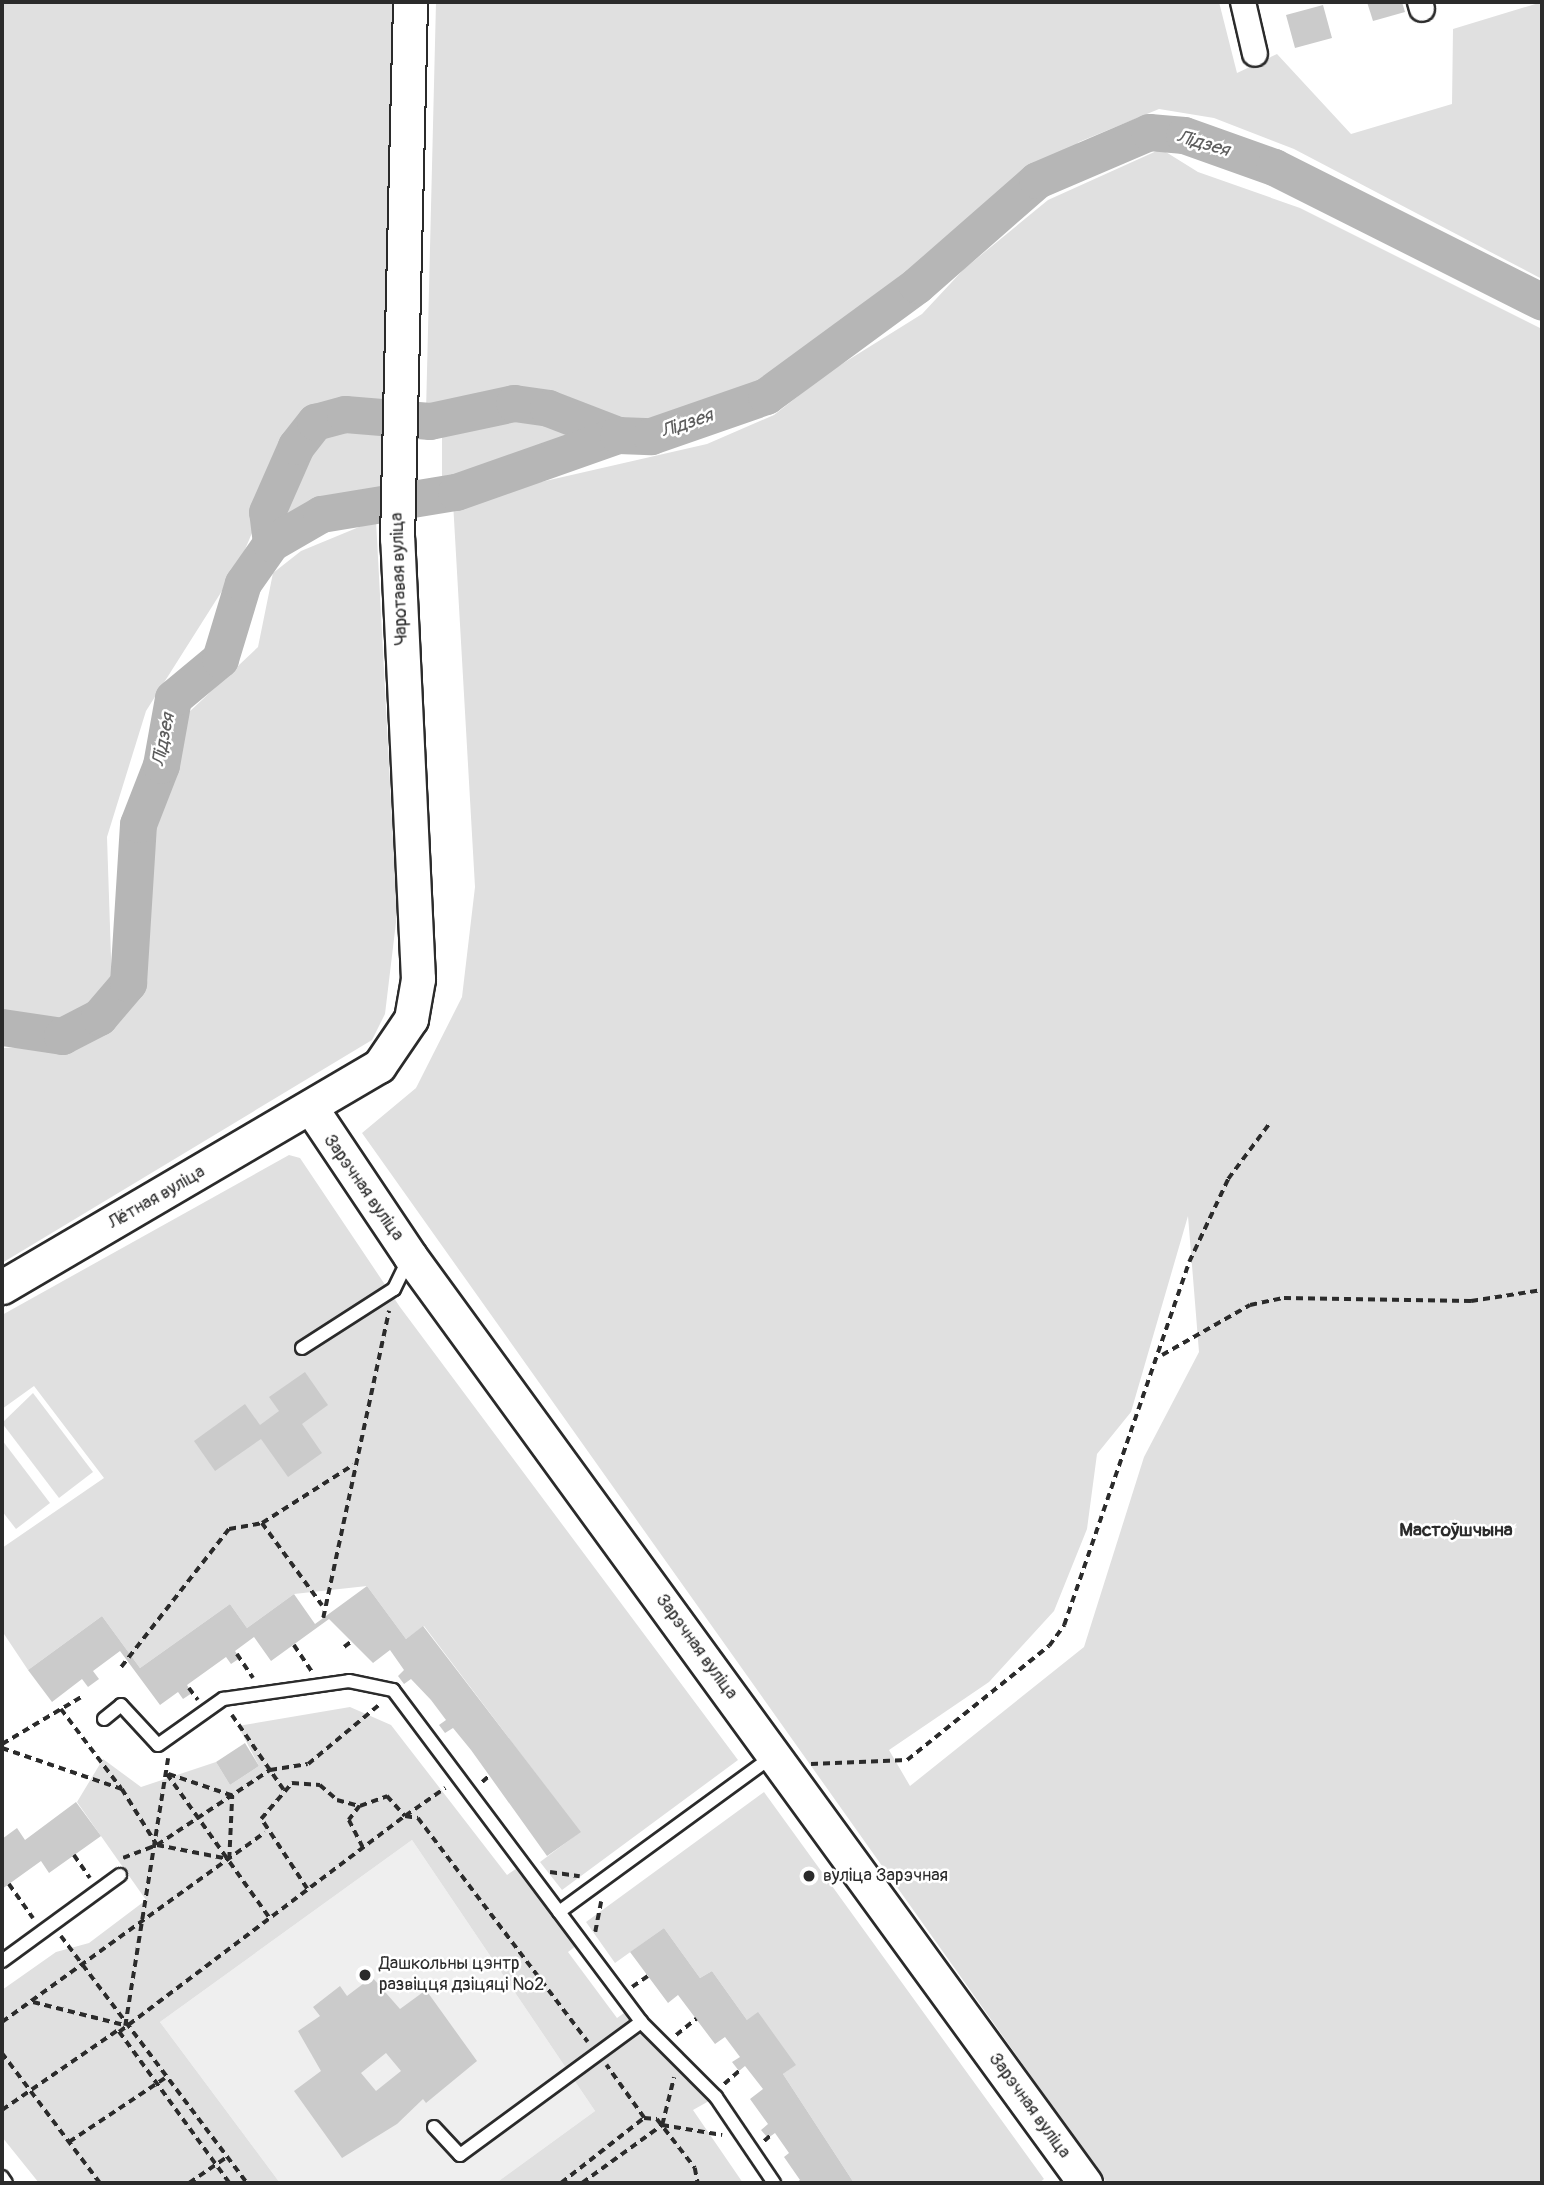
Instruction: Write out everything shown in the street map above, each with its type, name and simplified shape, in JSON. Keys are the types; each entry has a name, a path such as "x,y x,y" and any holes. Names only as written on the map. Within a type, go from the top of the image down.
{"street":[{"name":"Чаротавая вуліца","path":"311,1108 394,1049 411,1019 418,979 397,539 410,2"},
{"path":"1243,2 1255,54"},
{"name":"Зарэчная вуліца","path":"311,1108 410,1256 779,1759 1078,2181"},
{"name":"Лётная вуліца","path":"2,1287 311,1108"}],"lane":[{"path":"302,1348 394,1289 410,1256"},
{"path":"104,1719 121,1705 158,1745 223,1699 349,1681 394,1692 641,2022 680,2056 774,2183"},
{"path":"559,1912 779,1759"},
{"path":"2,1961 120,1875"},
{"path":"434,2127 460,2155 641,2022"},
{"path":"2,2177 6,2183"}],"path":[{"path":"779,1759 907,1760 1049,1646 1064,1625 1161,1356 1194,1250 1228,1178 1269,1124"},
{"path":"323,1618 322,1605 394,1289"},
{"path":"1161,1356 1251,1305 1284,1298 1471,1301 1542,1290"},
{"path":"121,1667 229,1529 262,1524 354,1464"},
{"path":"262,1524 322,1605"},
{"path":"344,1647 352,1640"},
{"path":"294,1645 315,1677"},
{"path":"237,1654 259,1685"},
{"path":"189,1688 202,1704"},
{"path":"118,1860 157,1844 270,1770 308,1764 394,1692"},
{"path":"2,1746 83,1696"},
{"path":"223,1699 284,1790"},
{"path":"61,1709 122,1789 157,1844 229,1859"},
{"path":"2,1746 122,1789"},
{"path":"167,1773 232,1796"},
{"path":"167,1773 269,1917"},
{"path":"167,1773 126,2026 119,2037 229,2183"},
{"path":"2,2110 29,2089 126,2026 363,1847 458,1780"},
{"path":"307,1889 265,1832 261,1819 284,1790 305,1781 360,1806"},
{"path":"229,1859 232,1796"},
{"path":"363,1847 349,1820 360,1806 387,1796 405,1816 418,1818 644,2118 662,2125 762,2142 771,2135"},
{"path":"2,2022 83,1967 265,1832"},
{"path":"74,1855 92,1880"},
{"path":"544,1872 590,1877"},
{"path":"9,1884 34,1919"},
{"path":"593,1938 603,1894"},
{"path":"52,1924 126,2026 247,2183"},
{"path":"630,1988 648,1976"},
{"path":"32,2002 126,2026"},
{"path":"673,2037 696,2019"},
{"path":"2,2053 100,2183"},
{"path":"576,2172 583,2183 662,2125 680,2056"},
{"path":"724,2084 741,2069"},
{"path":"69,2142 165,2077"},
{"path":"561,2183 644,2118"},
{"path":"662,2125 695,2168 698,2183"},
{"path":"190,2183 227,2157"}],"shaded area":[{"path":"2,2 398,2 384,403 357,398 300,418 239,564 146,711 107,837 112,987 81,1015 61,1021 2,1017"},
{"path":"436,2 1219,2 1237,73 1277,54 1351,134 1452,104 1453,29 1542,2 1542,279 1294,149 1214,118 1159,109 1079,142 861,322 820,342 760,388 711,409 650,427 620,427 520,390 426,412"},
{"path":"1161,149 1198,172 1300,208 1542,329 1542,2183 1107,2183 362,1133 416,1088 462,997 475,887 453,502 707,444 774,415 829,372 922,314 964,269 1048,200","holes":["1188,1216 1199,1352 1144,1457 1084,1647 910,1786 889,1750 989,1682 1054,1611 1087,1529 1097,1454 1131,1412"]},
{"path":"517,420 570,427 589,443 442,486 442,429"},
{"path":"346,421 383,425 381,496 318,510 275,534 273,512 302,448 320,426"},
{"path":"376,520 397,914 385,1014 372,1040 2,1263 2,1048 63,1046 95,1036 134,1000 146,959 149,844 186,715 258,647 273,573 301,551"},
{"path":"289,1155 300,1158 400,1307 738,1760 562,1890 540,1862 580,1832 424,1626 406,1639 367,1586 294,1594 247,1628 230,1604 140,1668 102,1616 28,1670 2,1631 2,1548 104,1478 34,1386 2,1409 2,1315"},
{"path":"33,1393 93,1472 59,1498 2,1423"},
{"path":"2,1440 50,1503 16,1529 2,1511"},
{"path":"350,1707 391,1725 507,1875 523,1864 581,1942 568,1952 617,2018 631,2008 716,2097 693,2110 743,2183 496,2183 595,2111 412,1840 160,2022 280,2183 39,2183 2,2137 2,1990 56,1952 89,1943 146,1900 77,1802 103,1759 141,1787 216,1762 230,1785 259,1766 238,1726"},
{"path":"764,1792 1044,2179 1039,2183 854,2183 783,2074 795,2065 747,2020 712,1971 700,1978 664,1928 615,1963 586,1922"},
{"name":"Дашкольны цэнтр развіцця дзіцяці №2","path":"412,1840 595,2111 496,2183 280,2183 160,2022"}],"building":[{"path":"1367,2 1402,2 1405,12 1373,21"},
{"path":"1323,5 1332,38 1295,48 1286,15"},
{"path":"305,1372 328,1405 302,1424 322,1453 288,1477 261,1439 215,1471 194,1441 245,1404 260,1425 279,1411 269,1397"},
{"path":"367,1586 406,1639 423,1626 581,1832 547,1856 453,1728 445,1733 439,1725 446,1720 431,1700 411,1679 404,1684 398,1676 404,1670 390,1650 373,1663 329,1619 271,1661 254,1637 235,1651 240,1658 231,1664 226,1657 187,1685 192,1693 183,1699 178,1692 160,1705 120,1651 93,1671 99,1679 88,1687 82,1679 52,1702 28,1670 102,1616 140,1668 230,1604 247,1628 294,1594 315,1624"},
{"path":"245,1743 259,1766 230,1785 216,1762"},
{"path":"76,1802 101,1836 49,1873 41,1861 2,1889 2,1839 17,1828 25,1840"},
{"path":"664,1928 700,1978 712,1971 747,2020 758,2012 796,2065 783,2074 854,2183 796,2183 800,2180 784,2157 789,2153 775,2133 768,2138 761,2130 768,2124 750,2099 763,2089 745,2066 739,2071 732,2062 740,2057 725,2037 715,2044 678,1995 668,2003 630,1952"},
{"path":"372,1977 400,2009 426,1990 477,2061 426,2103 423,2099 397,2124 342,2158 294,2091 321,2071 298,2031 320,2016 313,2007 340,1986 347,1996","holes":["386,2053 401,2071 376,2091 361,2073"]}],"waterway":[{"name":"Лідзея","path":"2,1027 62,1036 99,1017 128,983 138,824 161,765 173,698 220,659 243,583 271,543 321,514 456,492 618,435 651,436 766,396 917,285 1037,180 1149,132 1184,135 1274,167 1542,302"},
{"path":"271,543 267,512 296,446 315,422 345,414 430,421 514,403 548,408 618,435"}],"place":[{"name":"вуліца Зарэчная","path":"809,1876"},
{"name":"Дашкольны цэнтр развіцця дзіцяці №2","path":"365,1975"}],"district":[{"name":"Мастоўшчына","path":"1456,1531"}]}
